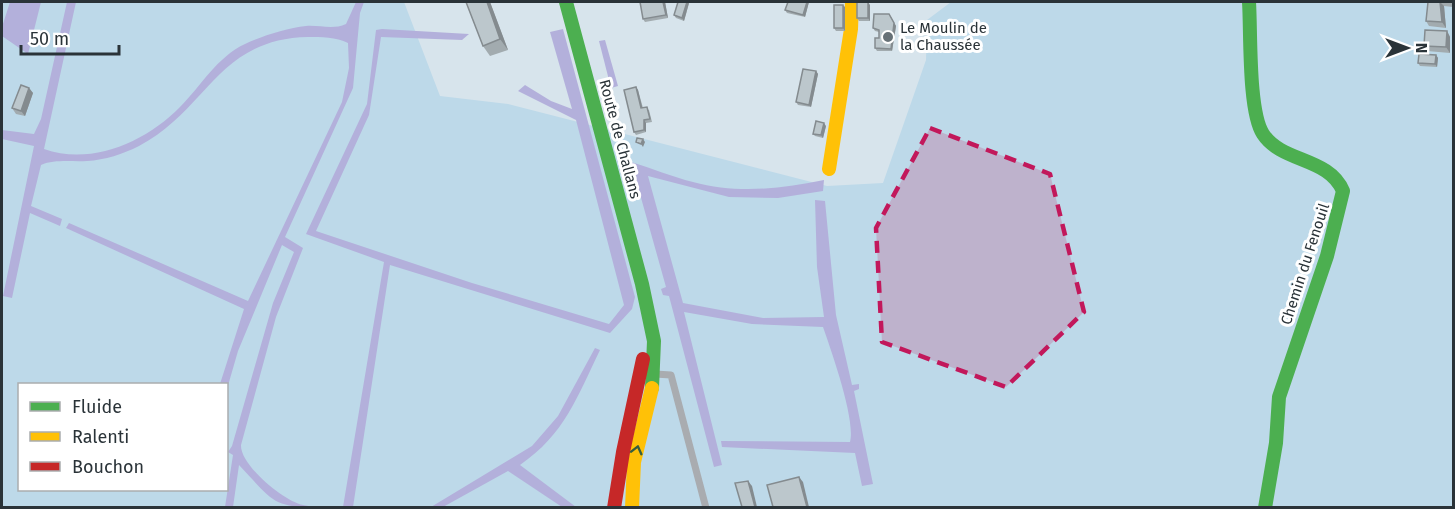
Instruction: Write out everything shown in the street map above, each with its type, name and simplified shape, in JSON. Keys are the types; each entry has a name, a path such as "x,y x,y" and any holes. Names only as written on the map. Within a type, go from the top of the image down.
{"main road":[{"name":"Route de Challans","path":"566,2 642,284 654,341 653,374 634,462 632,507"},
{"path":"829,169 851,29 852,2"},
{"name":"Chemin du Fenouil","path":"1249,2 1258,127 1275,145 1331,173 1342,184 1343,191 1327,256 1279,397 1276,443 1265,507"},
{"name":"Route de Challans","path":"614,507 620,458 635,406 644,351 642,284"}],"lane":[{"path":"653,374 671,375 706,507"}],"highlighted area":[{"path":"930,128 1050,174 1084,312 1006,387 882,342 876,228"}],"shaded area":[{"path":"2,2 404,2 440,96 508,104 827,186 883,183 926,60 927,20 951,2 1453,2 1453,507 2,507"}],"water":[{"path":"10,2 41,2 28,54 2,36 2,27"},
{"path":"67,2 76,2 44,149 62,154 80,155 117,148 151,131 180,107 226,56 245,44 299,27 341,26 346,24 356,2 364,2 360,13 353,88 285,237 303,248 276,317 241,445 243,453 255,472 275,490 303,505 326,507 295,506 276,501 260,488 239,465 233,507 225,507 233,455 228,452 232,446 273,303 294,252 282,245 238,351 228,386 228,383 220,383 244,309 66,228 69,223 248,301 342,102 349,68 348,43 333,38 308,37 277,41 253,50 215,79 182,114 162,131 139,146 100,159 58,161 41,165 31,206 62,219 60,226 30,213 12,298 3,296 34,146 2,139 2,130 34,134 41,119"},
{"path":"563,29 635,297 632,309 610,333 390,265 353,507 343,507 384,262 306,234 367,104 376,30 469,34 462,40 381,37 369,115 316,231 472,283 609,324 624,305 576,120 518,91 525,85 551,101 572,109 550,32"},
{"path":"605,40 618,86 611,88 599,41"},
{"path":"631,162 685,180 726,188 775,188 824,180 823,191 778,198 729,197 648,176 683,303 763,318 824,317 817,267 815,200 825,201 836,315 852,385 859,384 859,389 854,391 873,484 862,486 855,453 722,447 721,441 850,442 851,432 846,402 823,327 752,324 684,312 722,465 714,467 669,296 663,295 661,289 666,287"},
{"path":"595,348 600,350 568,413 548,441 520,465 576,507 562,507 508,471 443,507 431,507 532,446 558,416"}],"building":[{"path":"466,2 487,2 500,39 483,46"},
{"path":"640,2 663,2 666,15 643,19"},
{"path":"678,2 687,2 682,18 674,15"},
{"path":"788,2 807,2 803,15 785,10"},
{"path":"857,2 868,2 868,18 857,18"},
{"path":"1428,2 1440,2 1442,22 1426,21"},
{"path":"834,5 843,5 843,28 834,28"},
{"name":"Le Moulin de la Chaussée","path":"874,14 889,14 894,23 891,49 875,48 875,38 879,38 879,30 873,28"},
{"path":"1425,30 1447,31 1446,47 1424,46"},
{"path":"1419,54 1436,55 1435,64 1418,63"},
{"path":"803,69 816,71 809,105 796,102"},
{"path":"21,85 29,88 21,111 12,108"},
{"path":"636,87 641,108 647,107 650,119 644,120 644,130 634,132 624,90"},
{"path":"816,121 824,123 821,135 813,134"},
{"path":"637,138 643,139 641,144 636,142"},
{"path":"799,477 807,507 773,507 767,485"},
{"path":"748,481 755,507 742,507 735,483"}],"traffic: fast":[{"path":"566,2 642,284 654,341 652,388"},
{"path":"1249,2 1253,90 1258,123 1263,134 1282,150 1327,172 1343,191 1327,256 1279,397 1276,443 1265,508"}],"traffic: slow":[{"path":"829,169 851,29 852,2"},
{"path":"632,508 634,462 652,388"}],"traffic: jam":[{"path":"614,508 623,452 643,359"}],"place":[{"name":"Le Moulin de la Chaussée","path":"888,37"}]}
